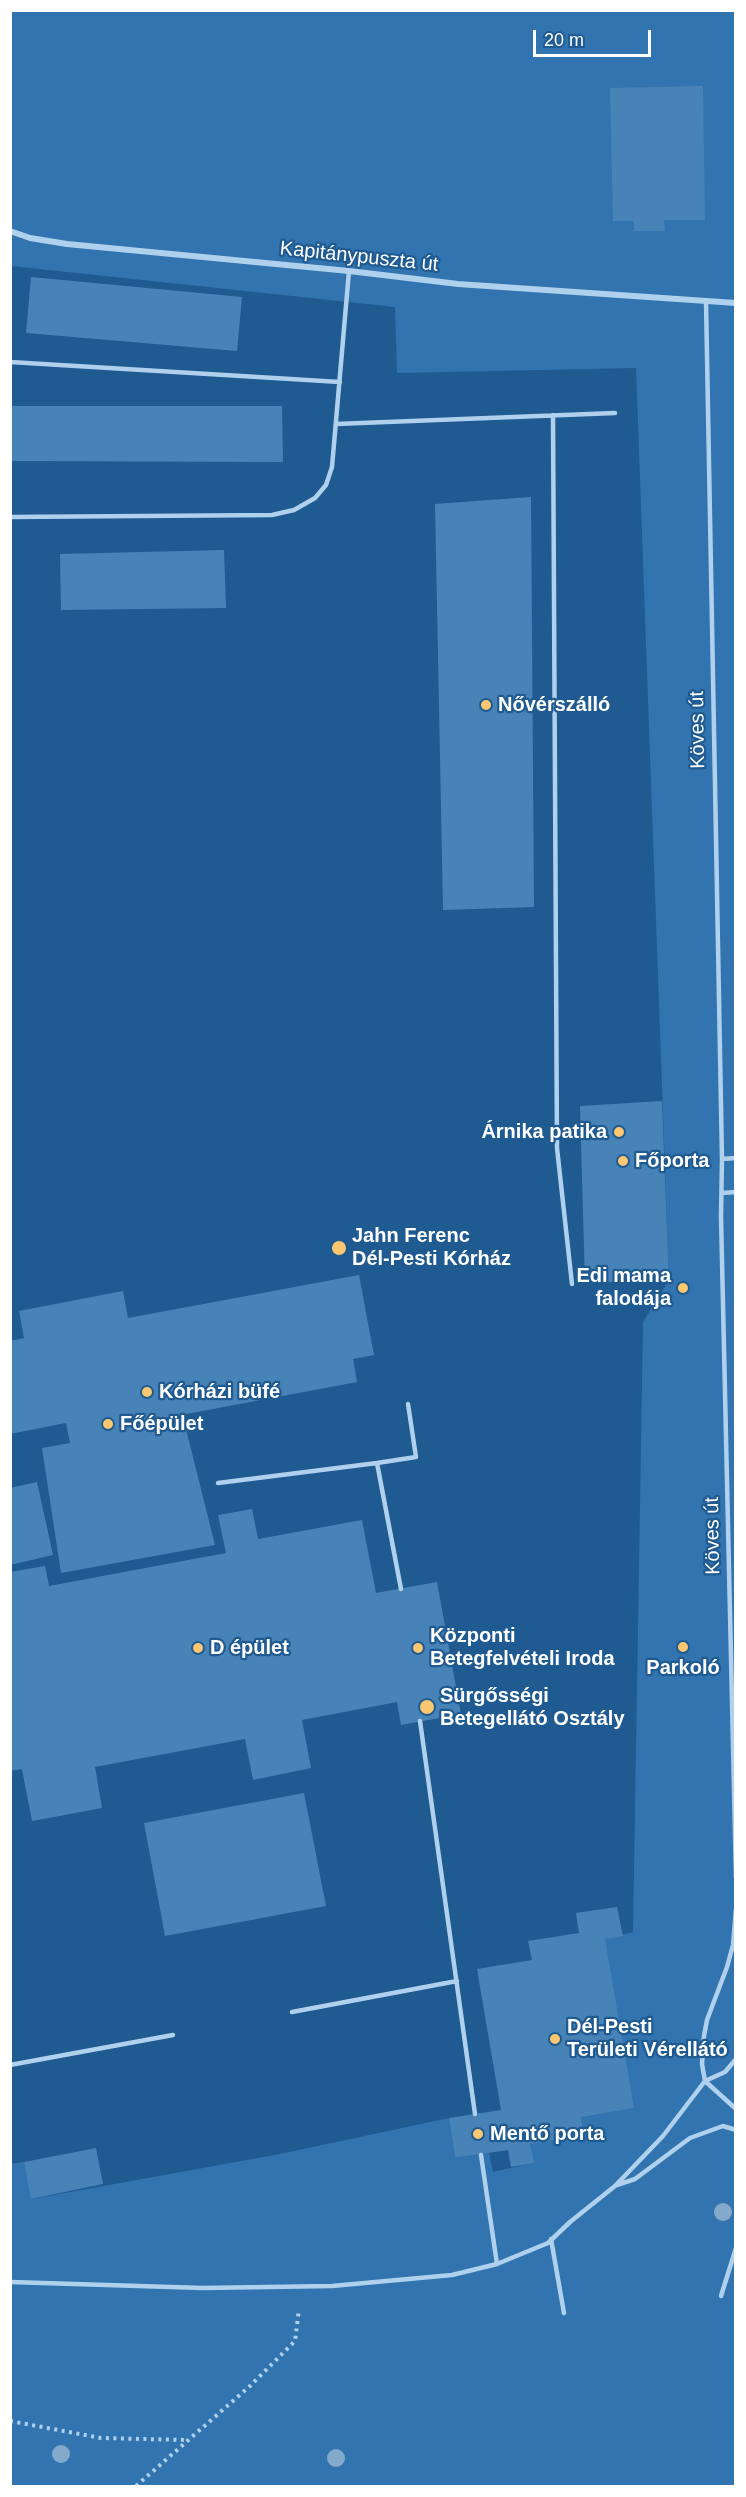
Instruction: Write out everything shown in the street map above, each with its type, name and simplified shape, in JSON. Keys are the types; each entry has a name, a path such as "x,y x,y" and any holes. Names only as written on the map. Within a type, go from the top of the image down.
{"street":[{"name":"Kapitánypuszta út","path":"10,231 30,238 67,244 349,271 458,285 735,303"}],"lane":[{"path":"10,517 272,515 294,510 315,498 326,485 332,467 349,271"},
{"name":"Köves út","path":"706,302 735,1878"},
{"path":"10,362 340,382"},
{"path":"336,424 615,413"},
{"path":"553,416 557,1148 572,1284"},
{"path":"722,1159 735,1158"},
{"path":"722,1193 735,1192"},
{"path":"218,1483 416,1457 408,1404"},
{"path":"377,1463 401,1589"},
{"path":"420,1721 475,2114"},
{"path":"735,1909 733,1945 706,2028 702,2064 705,2081 735,2109"},
{"path":"292,2012 457,1982"},
{"path":"10,2065 173,2035"},
{"path":"725,2072 735,2059"},
{"path":"10,2282 203,2288 301,2287 388,2282 452,2275 497,2264 548,2242 615,2186 663,2136 705,2081 735,2068"},
{"path":"615,2186 635,2179 690,2138 723,2126 735,2130"},
{"path":"481,2155 497,2264"},
{"path":"551,2239 564,2313"},
{"path":"721,2296 735,2248"}],"path":[{"path":"136,2487 250,2386 296,2341 301,2287"},
{"path":"10,2421 101,2438 188,2440"}],"shaded area":[{"path":"11,11 735,11 735,2486 11,2486 10,2164 24,2162 32,2199 280,2154 449,2118 455,2158 489,2153 493,2172 533,2163 530,2144 584,2135 581,2117 605,1939 633,1932 643,1322 669,1280 636,368 397,373 395,307 11,266"}],"building":[{"path":"703,86 705,220 664,220 665,231 634,231 634,221 613,221 610,88"},
{"path":"31,277 242,297 237,351 26,333"},
{"path":"10,406 282,406 283,462 10,461"},
{"name":"Nővérszálló","path":"531,497 534,907 443,910 435,504"},
{"path":"224,550 226,608 61,610 60,554"},
{"name":"Főporta","path":"662,1101 669,1280 585,1283 580,1106"},
{"name":"Főépület","path":"359,1275 374,1355 353,1359 357,1382 149,1421 151,1431 185,1425 215,1545 61,1573 42,1448 70,1443 66,1423 10,1434 10,1341 24,1338 19,1311 123,1291 128,1318"},
{"path":"37,1482 53,1555 10,1565 10,1488"},
{"name":"D épület","path":"252,1509 258,1539 362,1520 376,1593 437,1582 461,1714 401,1725 397,1702 302,1720 311,1768 253,1780 245,1739 95,1767 102,1808 32,1821 22,1769 10,1771 10,1572 45,1566 49,1586 226,1553 218,1515"},
{"path":"304,1793 326,1906 165,1936 144,1823"},
{"name":"Dél-Pesti Területi Vérellátó","path":"617,1907 623,1936 605,1939 634,2108 581,2117 584,2135 530,2144 534,2163 511,2167 508,2150 455,2158 449,2118 501,2110 477,1969 532,1960 528,1941 579,1933 576,1913"},
{"path":"96,2148 103,2184 31,2199 24,2162"}],"place":[{"name":"Nővérszálló","path":"486,705"},
{"name":"Árnika patika","path":"619,1132"},
{"name":"Főporta","path":"623,1161"},
{"name":"Jahn Ferenc Dél-Pesti Kórház","path":"339,1248"},
{"name":"Edi mama falodája","path":"683,1288"},
{"name":"Kórházi büfé","path":"147,1392"},
{"name":"Főépület","path":"108,1424"},
{"name":"Parkoló","path":"683,1647"},
{"name":"D épület","path":"198,1648"},
{"name":"Központi Betegfelvételi Iroda","path":"418,1648"},
{"name":"Sürgősségi Betegellátó Osztály","path":"427,1707"},
{"name":"Dél-Pesti Területi Vérellátó","path":"555,2039"},
{"name":"Mentő porta","path":"478,2134"}]}
